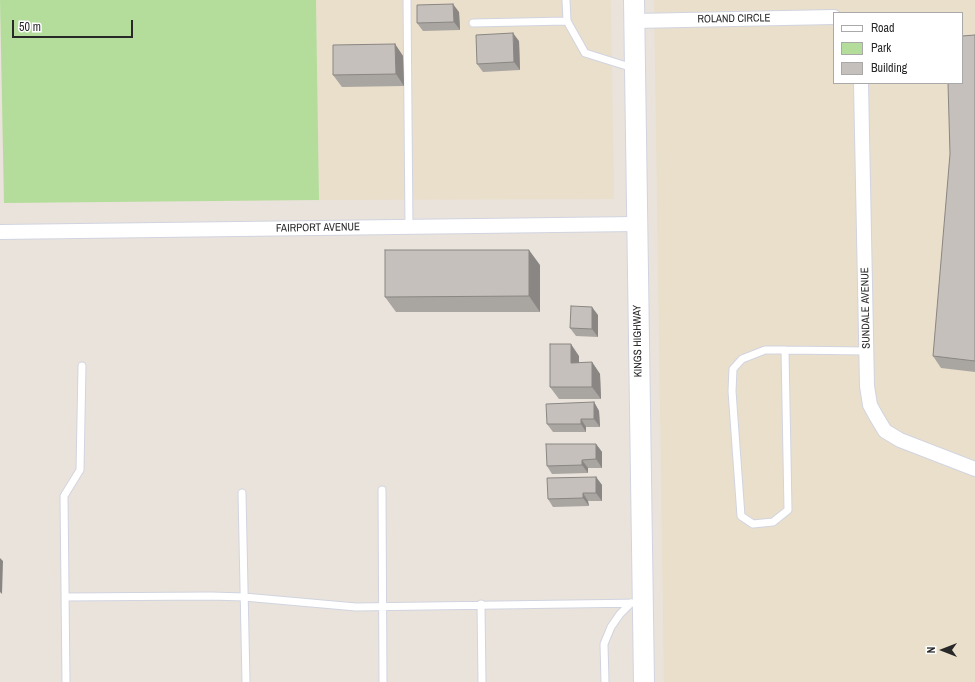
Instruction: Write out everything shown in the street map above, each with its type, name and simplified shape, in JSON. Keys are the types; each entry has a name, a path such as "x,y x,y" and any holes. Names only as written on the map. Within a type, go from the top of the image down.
{"street":[{"name":"KINGS HIGHWAY","path":"634,0 637,603 644,682"},
{"name":"ROLAND CIRCLE","path":"634,20 833,16"},
{"name":"SUNDALE AVENUE","path":"861,84 868,395 876,416 885,431 900,440 975,469"},
{"name":"FAIRPORT AVENUE","path":"0,232 636,224"}],"lane":[{"path":"407,0 409,227"},
{"path":"566,0 567,21 585,53 635,69"},
{"path":"473,23 567,21"},
{"path":"785,350 788,510 773,522 753,524 741,516 732,391 733,369 742,359 765,350 785,350 866,351"},
{"path":"66,682 64,496 80,470 82,366"},
{"path":"382,490 383,682"},
{"path":"242,493 246,682"},
{"path":"65,597 244,597 356,607 481,604 637,603"},
{"path":"604,682 604,644 611,627 620,614 637,603"},
{"path":"481,604 482,682"}],"shaded area":[{"path":"316,0 611,0 614,199 319,200"},
{"path":"654,0 975,0 975,682 664,682"}],"green space":[{"path":"0,0 316,0 319,200 4,203"}],"building":[{"path":"453,4 454,22 417,23 417,5"},
{"path":"513,33 514,62 477,64 476,35"},
{"path":"975,35 975,361 933,356 950,154 948,84 963,84 963,36"},
{"path":"395,44 396,74 333,75 333,45"},
{"path":"385,250 529,250 529,296 385,297"},
{"path":"571,306 592,307 592,329 570,328"},
{"path":"550,344 571,344 571,363 592,362 592,387 550,387"},
{"path":"594,402 594,419 581,419 581,424 547,424 546,404"},
{"path":"546,444 596,444 596,459 582,460 582,465 547,466"},
{"path":"596,477 596,493 583,493 583,498 548,499 547,478"}]}
